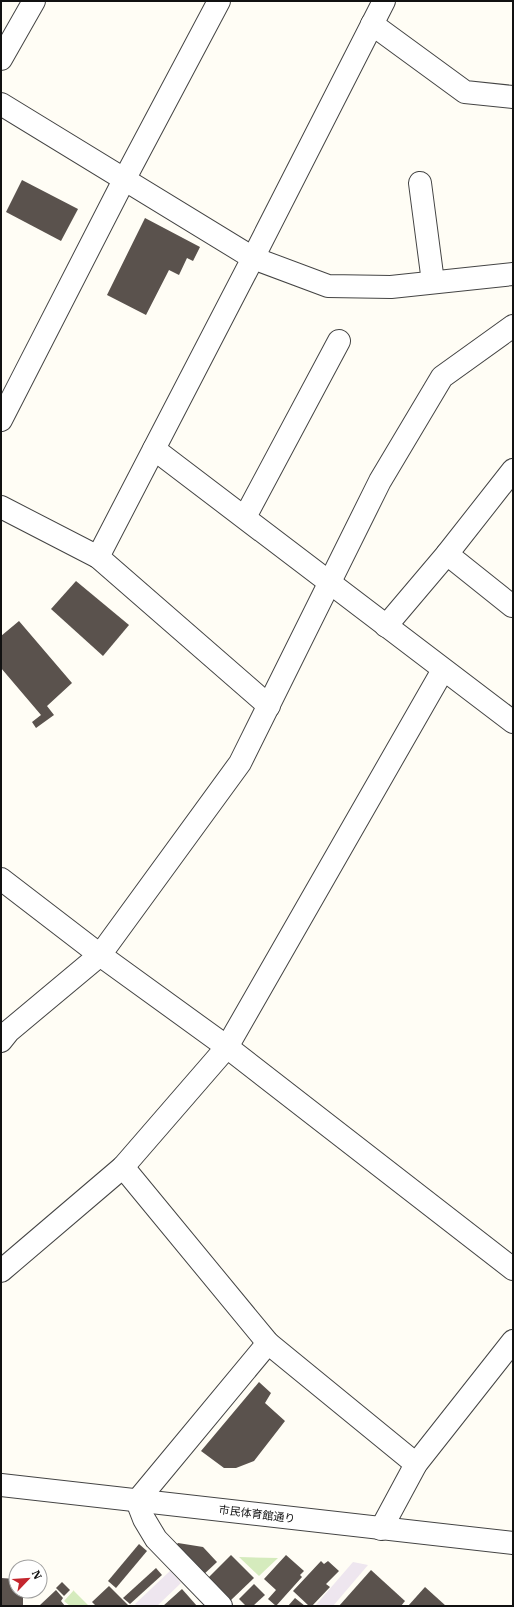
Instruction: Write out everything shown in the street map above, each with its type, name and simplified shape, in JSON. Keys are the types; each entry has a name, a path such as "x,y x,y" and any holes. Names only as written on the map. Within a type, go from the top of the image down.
{"street":[{"path":"1,60 34,1"},
{"path":"1,420 124,180 219,1"},
{"path":"98,557 384,1"},
{"path":"372,24 465,92 513,97"},
{"path":"1,104 253,258 328,286 391,287 513,274"},
{"path":"420,183 434,282"},
{"path":"4,1032 100,955 240,763 380,481 442,377 513,326"},
{"path":"245,517 338,342"},
{"path":"154,449 513,722"},
{"path":"386,626 447,554 513,470"},
{"path":"1,507 98,557 269,706"},
{"path":"447,554 512,606"},
{"path":"1,1271 123,1167 227,1047 443,670"},
{"path":"1,879 100,955 227,1047 513,1269"},
{"path":"123,1167 268,1343 416,1464"},
{"path":"381,1529 416,1464 513,1341"},
{"path":"221,1606 156,1539 144,1519 137,1501 268,1343"},
{"name":"市民体育館通り","path":"1,1485 513,1543"}],"shaded area":[{"path":"353,1562 368,1565 333,1606 315,1606"},
{"path":"170,1571 181,1583 157,1606 137,1606 135,1604"}],"green space":[{"path":"239,1557 278,1558 259,1576"},
{"path":"74,1590 89,1606 70,1606 64,1601"}],"building":[{"path":"22,180 78,209 61,241 6,212"},
{"path":"145,218 200,247 193,261 187,258 179,275 169,270 146,315 107,295"},
{"path":"76,581 129,625 103,656 51,609"},
{"path":"19,621 72,683 47,706 54,715 36,728 32,722 41,715 1,668 1,636"},
{"path":"259,1382 271,1393 265,1403 285,1421 254,1461 236,1468 224,1468 201,1451"},
{"path":"178,1543 203,1547 217,1562 201,1577 173,1548"},
{"path":"139,1544 147,1551 116,1588 108,1581"},
{"path":"231,1555 254,1578 230,1601 208,1578"},
{"path":"286,1555 304,1571 300,1575 302,1577 276,1606 268,1599 276,1590 264,1579"},
{"path":"321,1561 324,1564 328,1561 339,1571 326,1584 330,1587 312,1606 309,1606 293,1591"},
{"path":"156,1568 162,1575 130,1604 123,1598"},
{"path":"371,1570 405,1601 401,1606 339,1606"},
{"path":"1,1578 8,1578 8,1599 23,1599 23,1606 1,1606"},
{"path":"62,1582 70,1590 64,1596 56,1588"},
{"path":"254,1584 265,1595 253,1606 246,1606 239,1599"},
{"path":"109,1586 129,1606 96,1606 92,1602"},
{"path":"425,1587 446,1606 408,1606"},
{"path":"182,1589 197,1606 163,1606"},
{"path":"56,1590 63,1598 61,1601 65,1606 39,1606"},
{"path":"295,1598 305,1606 288,1606"}]}
